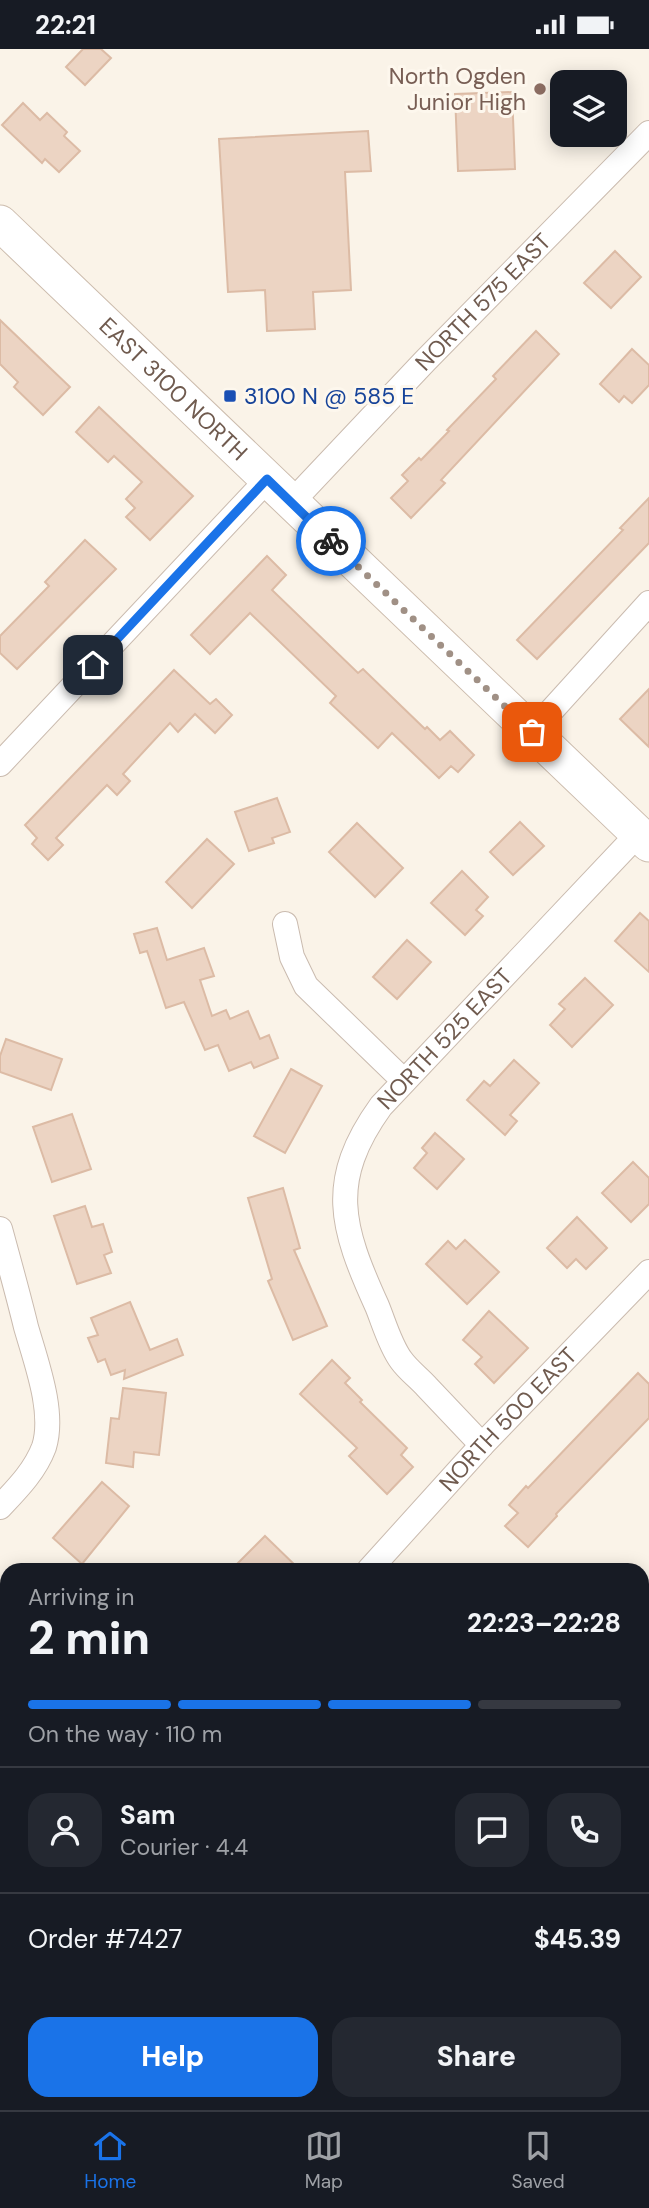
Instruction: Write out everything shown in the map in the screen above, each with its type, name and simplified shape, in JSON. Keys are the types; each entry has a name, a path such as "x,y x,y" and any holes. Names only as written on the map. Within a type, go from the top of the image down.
{"main road":[{"name":"EAST 3100 NORTH","path":"0,223 643,839"}],"street":[{"name":"NORTH 575 EAST","path":"0,764 279,491 425,361 649,133"},
{"path":"532,732 649,603"},
{"name":"NORTH 525 EAST","path":"482,1445 400,1359 366,1282 348,1228 344,1201 346,1177 365,1128 381,1106 643,839"},
{"path":"285,925 292,957 306,986 404,1081"},
{"path":"0,1229 43,1391 48,1425 36,1465 0,1507"},
{"name":"NORTH 500 EAST","path":"375,1563 482,1445 649,1272"}],"building":[{"path":"83,49 101,49 111,58 85,85 66,67"},
{"path":"512,92 515,169 458,171 455,94"},
{"path":"23,103 40,120 47,113 67,132 64,136 80,151 59,172 45,159 42,163 2,125"},
{"path":"368,131 371,171 345,172 351,290 313,292 315,329 267,331 265,290 228,292 219,139"},
{"path":"615,251 641,277 611,308 584,283"},
{"path":"0,320 70,387 43,415 14,387 18,382 0,364"},
{"path":"536,331 559,354 441,480 445,483 411,518 391,498 408,481 402,475 449,431 447,430 496,379 493,376"},
{"path":"632,349 649,365 649,385 632,403 624,396 619,402 600,384"},
{"path":"99,407 193,496 150,540 126,517 135,508 126,499 142,482 114,456 108,462 76,432"},
{"path":"649,498 649,543 537,659 517,640 623,530 620,528"},
{"path":"85,540 116,569 17,669 0,653 0,636 49,586 45,582"},
{"path":"267,556 286,575 272,590 358,673 363,669 440,740 450,731 474,755 458,772 451,766 439,778 392,733 378,748 330,703 336,696 250,613 210,654 191,635"},
{"path":"174,670 210,704 216,699 232,715 215,733 195,714 178,732 170,723 123,774 130,781 117,795 107,785 56,838 63,845 48,860 32,844 37,838 25,825"},
{"path":"649,689 649,747 620,719"},
{"path":"277,798 290,832 272,838 274,843 249,851 235,812"},
{"path":"520,822 544,846 513,875 490,852"},
{"path":"357,823 403,868 375,897 329,852"},
{"path":"207,839 234,864 192,908 166,882"},
{"path":"462,871 488,897 476,910 483,916 465,935 431,903"},
{"path":"640,913 649,921 649,972 615,941"},
{"path":"157,928 167,960 204,948 214,976 200,980 212,1016 226,1010 230,1019 248,1011 260,1039 269,1035 278,1058 254,1068 251,1062 229,1071 218,1045 205,1050 184,1002 166,1008 147,951 140,953 134,934"},
{"path":"407,940 431,962 397,999 373,977"},
{"path":"585,978 613,1005 572,1047 550,1025 565,1009 559,1004"},
{"path":"6,1039 62,1059 51,1090 0,1072 0,1056"},
{"path":"514,1060 539,1083 510,1115 517,1121 505,1135 467,1100 484,1081 490,1086"},
{"path":"291,1069 322,1086 285,1153 254,1136"},
{"path":"72,1114 91,1169 52,1182 33,1127"},
{"path":"435,1133 464,1159 437,1189 414,1168 427,1153 422,1148"},
{"path":"633,1162 649,1178 649,1204 631,1222 602,1193"},
{"path":"283,1188 300,1248 294,1250 327,1326 293,1340 268,1281 272,1279 248,1198"},
{"path":"85,1206 92,1227 103,1224 112,1252 104,1255 111,1273 77,1284 54,1216"},
{"path":"577,1217 607,1248 586,1269 576,1259 567,1268 547,1248"},
{"path":"465,1240 499,1272 467,1304 426,1264 448,1241 456,1249"},
{"path":"130,1302 150,1350 177,1339 183,1355 124,1379 125,1370 111,1375 105,1359 98,1362 88,1338 98,1335 91,1318"},
{"path":"489,1311 528,1348 494,1383 475,1364 482,1357 463,1340"},
{"path":"332,1360 350,1378 345,1383 362,1400 360,1402 407,1448 401,1455 413,1467 387,1494 349,1456 357,1448 300,1394"},
{"path":"638,1373 649,1384 649,1418 556,1514 528,1547 505,1526 518,1513 509,1505"},
{"path":"123,1388 166,1393 159,1455 134,1452 133,1467 106,1463 111,1418 119,1419"},
{"path":"102,1482 129,1506 83,1563 53,1538"},
{"path":"265,1536 293,1563 238,1563"}],"way so far":[{"path":"331,541 532,732"}],"place":[{"name":"North Ogden Junior High","path":"540,89"},
{"name":"3100 N @ 585 E","path":"230,396"}],"route":[{"path":"93,665 267,479 331,541"}]}
